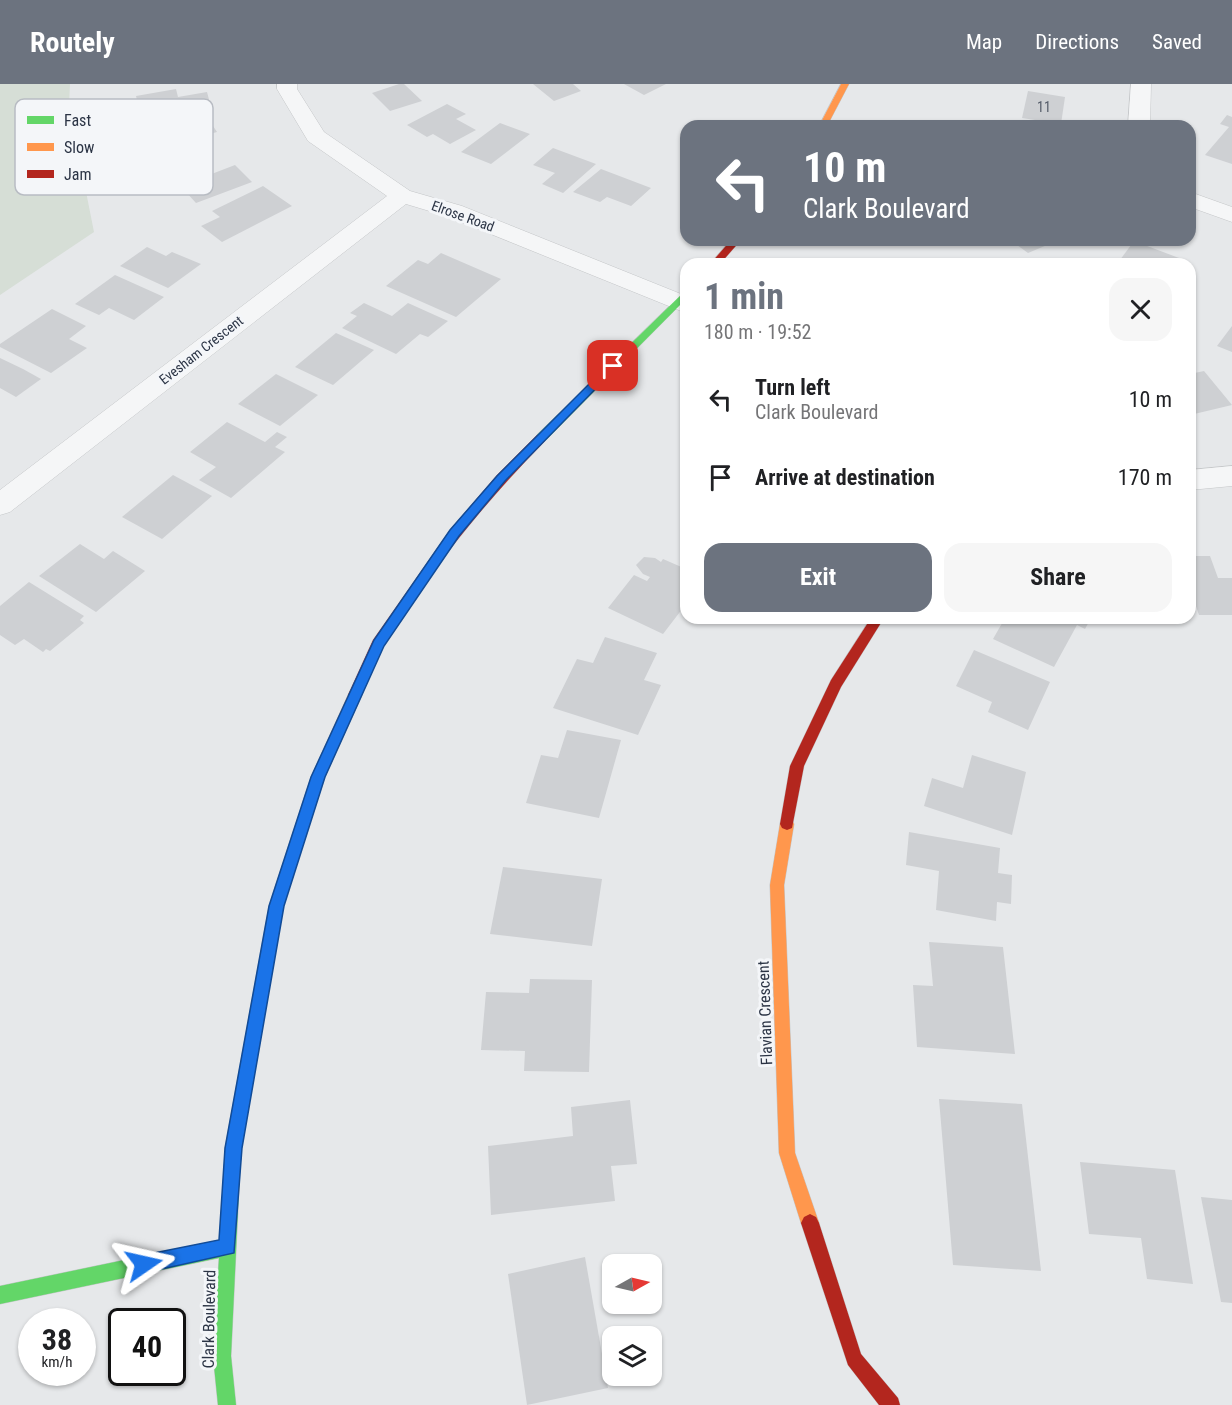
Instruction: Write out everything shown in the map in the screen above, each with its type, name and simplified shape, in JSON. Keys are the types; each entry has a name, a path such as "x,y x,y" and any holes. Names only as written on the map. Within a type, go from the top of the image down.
{"street":[{"name":"Elrose Road","path":"287,84 316,136 364,172 402,196 454,211 680,299"},
{"path":"826,120 845,84"},
{"path":"1139,120 1141,84"},
{"name":"Evesham Crescent","path":"0,505 402,196"},
{"path":"1196,201 1232,215"},
{"path":"720,258 731,246"},
{"name":"Clark Boulevard","path":"227,1405 222,1356 233,1148 276,906 318,777 378,644 454,533 501,478 680,302"},
{"path":"1196,479 1232,476"},
{"name":"Flavian Crescent","path":"874,624 836,684 797,766 777,885 787,1154 854,1359 891,1405"},
{"path":"0,1295 228,1247"}],"shaded area":[{"path":"0,84 70,84 69,99 15,99 15,195 87,195 94,232 0,295"}],"building":[{"path":"404,84 422,101 390,111 372,93"},
{"path":"533,84 573,84 581,91 554,101"},
{"path":"624,84 666,84 644,95"},
{"path":"176,89 178,97 207,92 209,99 137,99 136,96"},
{"path":"1028,91 1065,97 1062,120 1022,118"},
{"path":"447,104 466,114 456,119 476,130 450,144 433,134 427,137 407,125"},
{"path":"1227,115 1232,117 1232,164 1205,155 1229,127 1220,124"},
{"path":"500,123 530,134 491,164 461,152"},
{"path":"553,148 596,164 563,193 542,184 555,173 533,165"},
{"path":"235,165 252,182 196,203 189,195 213,195 213,173"},
{"path":"601,169 651,188 631,206 607,197 600,202 573,192"},
{"path":"263,186 292,206 222,242 201,226 220,217 212,211"},
{"path":"1018,246 1045,246 1028,253"},
{"path":"1130,246 1147,246 1179,258 1121,258"},
{"path":"147,247 166,256 172,252 201,264 168,288 120,266"},
{"path":"441,253 501,279 456,317 386,286 418,260 428,264"},
{"path":"115,275 164,297 134,320 109,308 99,315 75,304"},
{"path":"364,303 392,316 408,303 448,321 428,337 420,334 396,354 342,328 357,316 350,313"},
{"path":"52,309 86,326 69,339 87,348 51,373 0,347 0,344"},
{"path":"1232,326 1232,352 1217,346"},
{"path":"336,333 374,350 333,385 295,367"},
{"path":"0,358 41,379 16,397 0,388"},
{"path":"1204,371 1232,405 1196,414 1196,373"},
{"path":"276,374 318,395 280,426 238,404"},
{"path":"227,422 265,442 277,432 287,437 275,447 285,452 231,498 199,480 216,467 190,452"},
{"path":"173,475 212,496 162,539 122,517"},
{"path":"80,544 104,559 113,551 145,571 96,612 39,576"},
{"path":"1196,556 1210,556 1218,578 1232,578 1232,615 1199,615 1196,606"},
{"path":"644,557 655,558 661,562 663,559 680,566 680,612 663,634 608,608 634,575 647,581 650,577 643,574 636,565"},
{"path":"29,582 84,616 80,620 84,623 50,651 46,649 43,652 24,639 15,645 0,635 0,606"},
{"path":"1002,624 1088,624 1085,629 1077,625 1054,667 993,639"},
{"path":"605,637 657,653 644,680 661,685 638,735 553,708 577,659 593,663"},
{"path":"974,650 1050,682 1028,730 988,712 992,702 956,686"},
{"path":"567,730 621,740 599,818 526,803 541,755 558,758"},
{"path":"972,755 1026,772 1012,835 924,806 932,778 963,788"},
{"path":"909,832 1000,848 998,873 1012,875 1011,904 997,902 996,921 936,910 939,871 906,865"},
{"path":"503,867 602,879 592,946 490,934"},
{"path":"929,942 1003,947 1015,1054 917,1047 913,985 933,986"},
{"path":"530,979 592,980 589,1072 524,1071 525,1051 481,1050 486,992 529,993"},
{"path":"939,1099 1022,1104 1041,1271 953,1265"},
{"path":"630,1100 637,1164 611,1166 615,1201 491,1215 488,1146 573,1136 571,1107"},
{"path":"1080,1162 1175,1170 1193,1284 1147,1279 1141,1238 1089,1234"},
{"path":"1201,1197 1232,1200 1232,1303 1221,1302"},
{"path":"585,1257 602,1354 602,1386 608,1388 527,1405 508,1274"}],"traffic: fast":[{"path":"541,438 680,299"},
{"path":"227,1405 222,1356 233,1148"},
{"path":"0,1295 228,1247"}],"traffic: slow":[{"path":"826,120 845,84"},
{"path":"233,1148 276,906 318,777 355,695"},
{"path":"787,824 777,885 787,1153 810,1223"}],"traffic: jam":[{"path":"720,258 731,246"},
{"path":"355,695 378,644 454,533 501,478 541,438"},
{"path":"787,824 797,766 836,684 874,624"},
{"path":"810,1223 854,1359 891,1405"}],"route":[{"path":"144,1264 228,1247 233,1148 276,906 318,777 378,644 454,533 501,478 613,366"}]}
